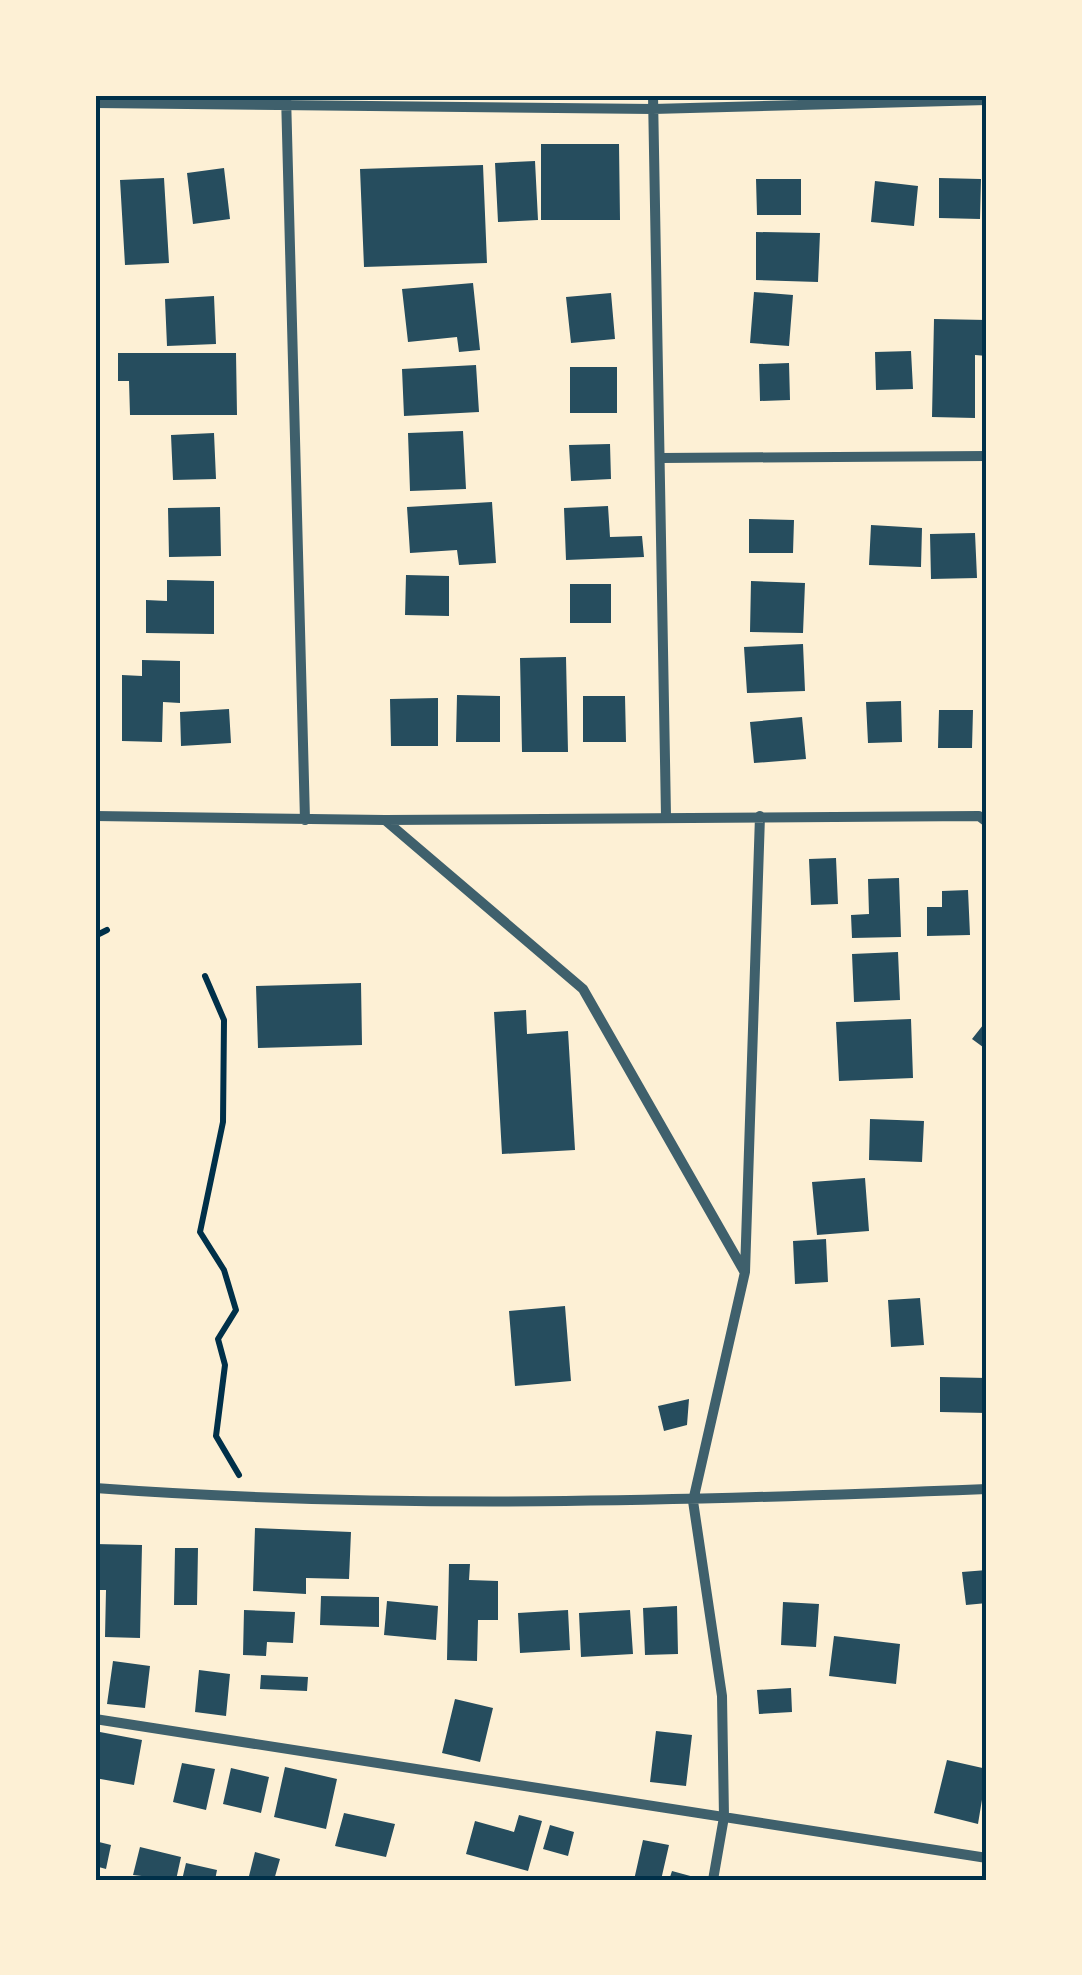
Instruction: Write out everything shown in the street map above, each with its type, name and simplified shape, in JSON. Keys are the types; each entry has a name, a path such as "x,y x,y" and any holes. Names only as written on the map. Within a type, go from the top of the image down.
{"street":[{"path":"653,95 666,816"},
{"path":"95,102 286,101 653,109 987,100"},
{"path":"286,101 305,820"},
{"path":"661,458 987,456"},
{"path":"95,816 305,820 979,816 987,822"},
{"path":"713,1880 724,1816 722,1696 693,1501 745,1272 760,816"},
{"path":"385,820 582,989 745,1272"},
{"path":"95,1488 253,1498 542,1504 987,1489"},
{"path":"95,1719 987,1858"}],"path":[{"path":"95,936 106,930"},
{"path":"205,976 224,1020 223,1122 200,1232 224,1270 236,1310 218,1339 225,1366 216,1436 253,1498"}],"building":[{"path":"541,144 619,144 620,220 541,220"},
{"path":"535,161 538,220 498,222 495,163"},
{"path":"483,165 487,263 364,267 360,169"},
{"path":"224,168 230,219 193,224 187,173"},
{"path":"98,174 100,230 95,230"},
{"path":"164,178 169,263 125,265 120,180"},
{"path":"939,178 981,179 980,219 939,218"},
{"path":"756,179 801,179 801,215 757,215"},
{"path":"875,181 918,186 914,226 871,222"},
{"path":"756,232 820,233 818,282 756,280"},
{"path":"473,283 480,350 459,352 457,337 408,342 402,289"},
{"path":"754,292 793,295 789,346 750,343"},
{"path":"611,293 615,339 571,343 566,297"},
{"path":"214,296 216,344 167,346 165,299"},
{"path":"934,319 987,320 987,356 975,355 975,418 932,417"},
{"path":"911,351 913,389 876,390 875,352"},
{"path":"118,353 236,353 237,415 130,415 129,381 118,381"},
{"path":"789,363 790,400 760,401 759,364"},
{"path":"476,365 479,412 404,416 402,369"},
{"path":"570,367 617,367 617,413 570,413"},
{"path":"463,431 466,489 410,491 408,433"},
{"path":"214,433 216,479 173,480 171,435"},
{"path":"610,444 611,479 571,481 569,445"},
{"path":"492,502 496,563 459,565 457,550 410,553 407,507"},
{"path":"608,506 610,537 642,536 644,557 566,560 564,508"},
{"path":"220,507 221,556 169,557 168,508"},
{"path":"749,519 794,520 793,553 749,553"},
{"path":"871,525 922,528 921,567 869,565"},
{"path":"975,533 977,578 931,579 930,534"},
{"path":"406,575 449,576 449,616 405,615"},
{"path":"167,580 214,581 214,634 146,633 146,600 167,601"},
{"path":"751,581 805,583 803,633 750,632"},
{"path":"570,584 611,584 611,623 570,623"},
{"path":"803,644 805,691 747,693 744,647"},
{"path":"566,657 568,752 522,752 520,658"},
{"path":"142,660 180,661 180,703 163,702 162,742 122,741 122,675 142,676"},
{"path":"457,695 500,696 500,742 456,742"},
{"path":"583,696 625,696 626,742 583,742"},
{"path":"438,698 438,746 391,746 390,699"},
{"path":"901,701 902,742 868,743 866,702"},
{"path":"229,709 231,743 181,746 180,712"},
{"path":"939,710 973,710 972,748 938,748"},
{"path":"802,717 806,759 754,763 750,722"},
{"path":"836,858 838,904 811,905 809,859"},
{"path":"899,878 901,937 852,938 851,915 869,914 868,879"},
{"path":"968,890 970,935 927,936 927,907 942,907 942,891"},
{"path":"898,952 900,1000 854,1002 852,954"},
{"path":"361,983 362,1045 258,1048 256,986"},
{"path":"526,1010 527,1034 568,1031 575,1150 502,1154 494,1012"},
{"path":"911,1019 913,1078 839,1081 836,1022"},
{"path":"987,1020 987,1050 972,1039"},
{"path":"870,1119 924,1121 922,1162 869,1160"},
{"path":"865,1178 869,1231 817,1235 812,1182"},
{"path":"826,1239 828,1282 795,1284 793,1241"},
{"path":"920,1298 924,1345 891,1347 888,1300"},
{"path":"565,1306 571,1381 515,1386 509,1311"},
{"path":"940,1377 987,1378 987,1413 940,1412"},
{"path":"689,1399 687,1425 664,1431 658,1406"},
{"path":"255,1528 351,1532 349,1579 306,1578 306,1594 253,1591"},
{"path":"95,1544 142,1545 140,1638 105,1637 106,1590 95,1590"},
{"path":"175,1548 198,1548 197,1605 174,1605"},
{"path":"449,1564 470,1564 469,1580 498,1581 498,1620 478,1620 477,1661 447,1660"},
{"path":"987,1570 987,1603 966,1605 962,1572"},
{"path":"321,1596 379,1597 379,1627 320,1625"},
{"path":"387,1601 438,1606 436,1640 384,1635"},
{"path":"783,1602 819,1604 816,1647 781,1645"},
{"path":"677,1606 678,1654 645,1655 643,1608"},
{"path":"244,1610 295,1612 293,1643 267,1642 266,1656 243,1655"},
{"path":"568,1610 570,1650 520,1653 518,1613"},
{"path":"630,1610 633,1654 581,1657 579,1613"},
{"path":"834,1636 900,1644 896,1684 829,1676"},
{"path":"113,1661 150,1666 145,1708 107,1704"},
{"path":"199,1670 230,1674 226,1716 195,1712"},
{"path":"261,1675 308,1677 307,1691 260,1689"},
{"path":"791,1688 792,1712 759,1714 757,1690"},
{"path":"455,1699 493,1708 480,1762 442,1753"},
{"path":"656,1731 692,1735 686,1786 650,1782"},
{"path":"100,1732 142,1740 134,1785 95,1778"},
{"path":"947,1760 987,1769 978,1824 934,1813"},
{"path":"182,1763 215,1769 206,1810 173,1802"},
{"path":"285,1767 337,1779 326,1829 274,1817"},
{"path":"231,1768 269,1777 261,1813 223,1804"},
{"path":"344,1813 395,1824 386,1857 335,1846"},
{"path":"519,1815 542,1821 528,1871 466,1854 475,1821 514,1832"},
{"path":"550,1825 574,1832 568,1856 543,1849"},
{"path":"643,1840 669,1845 661,1880 634,1880"},
{"path":"95,1841 111,1845 106,1869 95,1866"},
{"path":"140,1847 181,1857 176,1880 133,1875"},
{"path":"255,1852 280,1859 274,1880 248,1880"},
{"path":"186,1863 217,1870 215,1880 182,1880"},
{"path":"672,1871 694,1877 693,1880 669,1880"}]}
